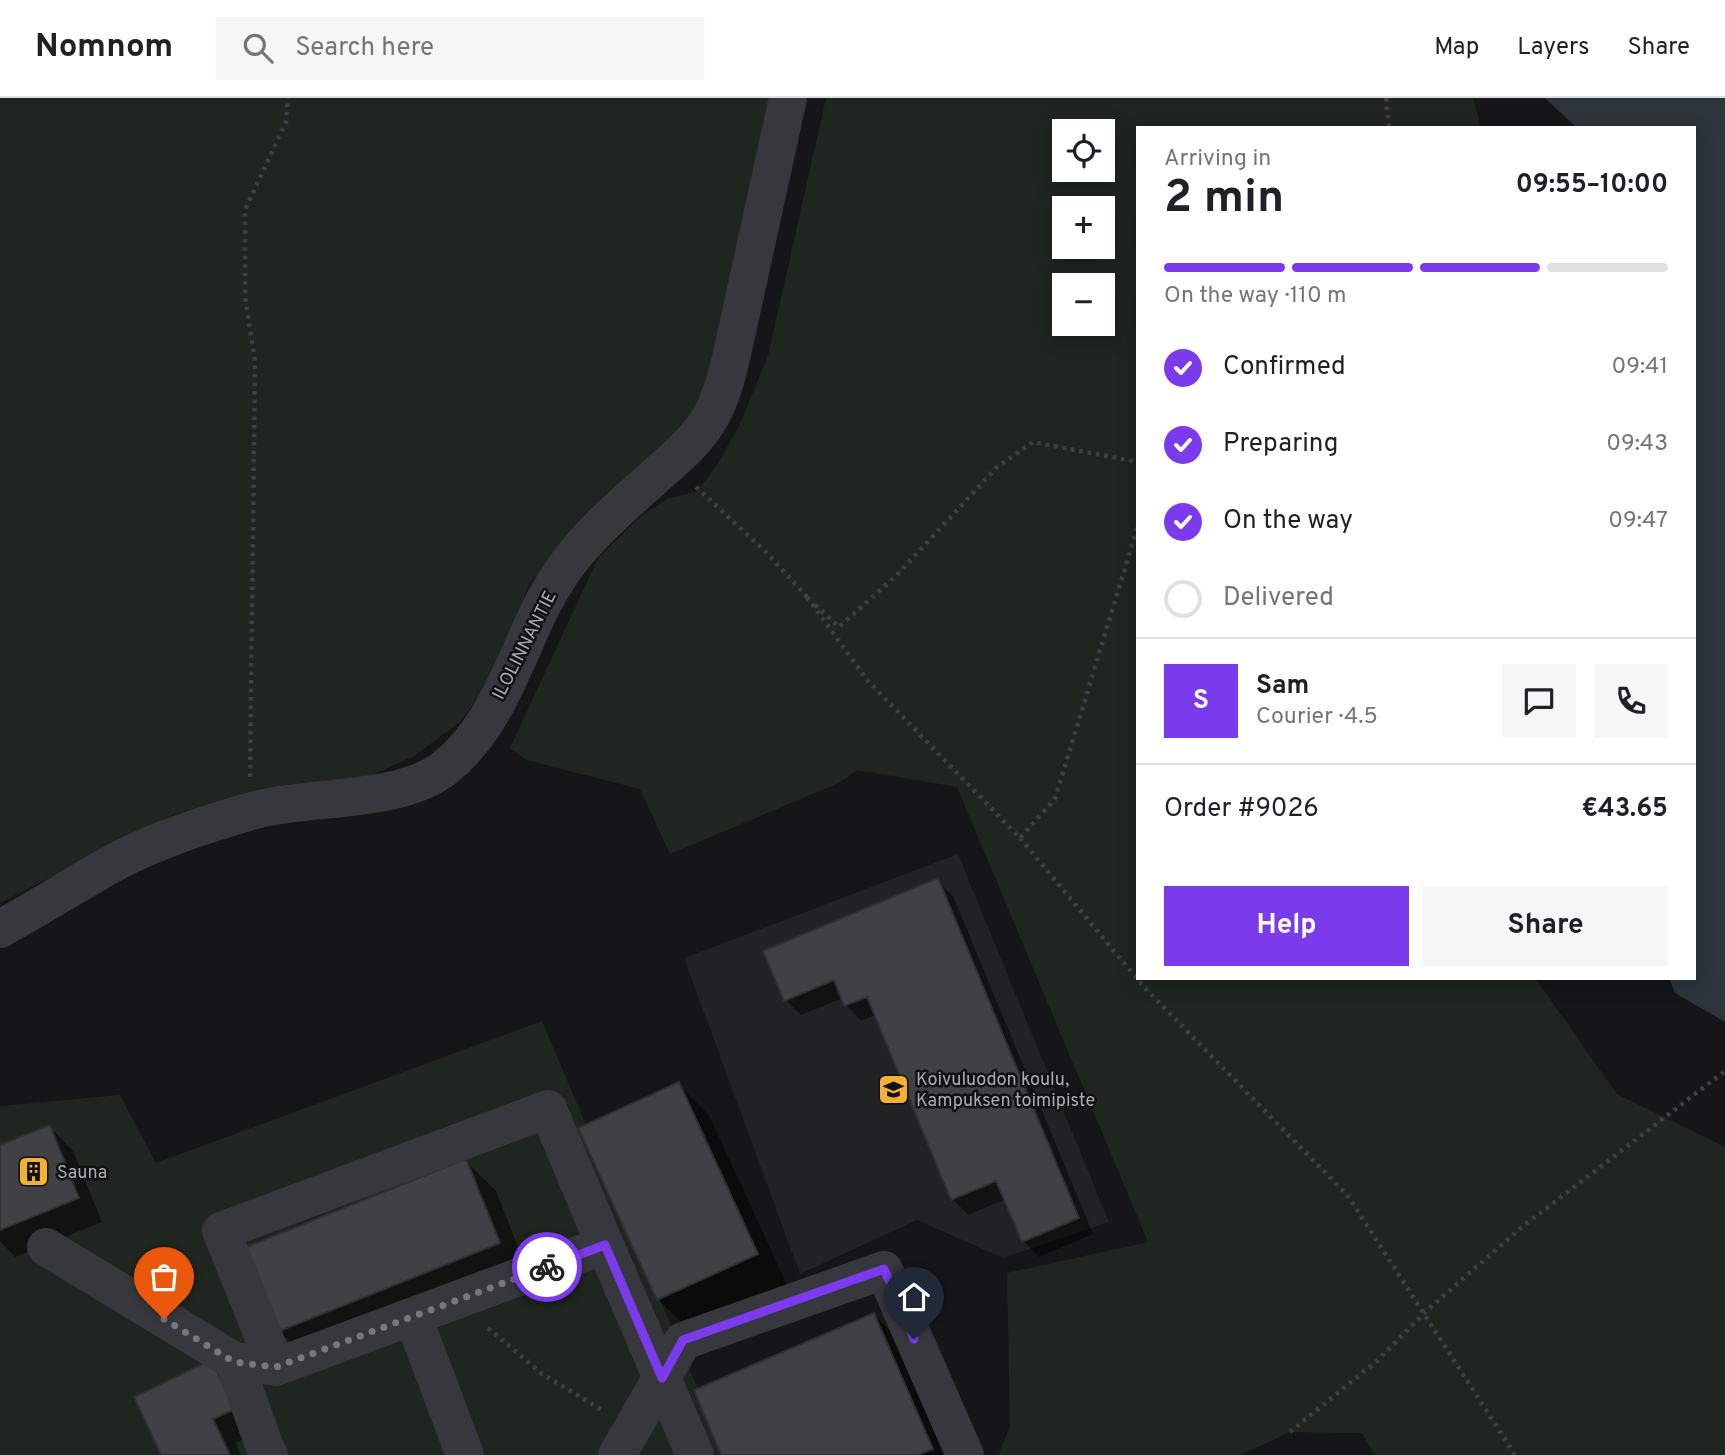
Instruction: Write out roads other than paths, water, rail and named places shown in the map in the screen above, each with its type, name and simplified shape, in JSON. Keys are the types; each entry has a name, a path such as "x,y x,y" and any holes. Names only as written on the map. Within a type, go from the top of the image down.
{"street":[{"name":"ILOLINNANTIE","path":"0,929 120,860 194,829 253,810 413,786 446,768 463,752 499,696 545,600 562,572 613,513 695,439 711,416 723,389 788,98"},
{"path":"276,1367 221,1231 548,1109 695,1455"},
{"path":"46,1247 234,1362 276,1367 605,1245"},
{"path":"625,1442 683,1340 884,1269 965,1455"},
{"path":"413,1317 465,1455"},
{"path":"234,1362 269,1455"}],"place":[{"name":"Koivuluodon koulu, Kampuksen toimipiste","path":"893,1089"},
{"name":"Sauna","path":"34,1172"}]}
